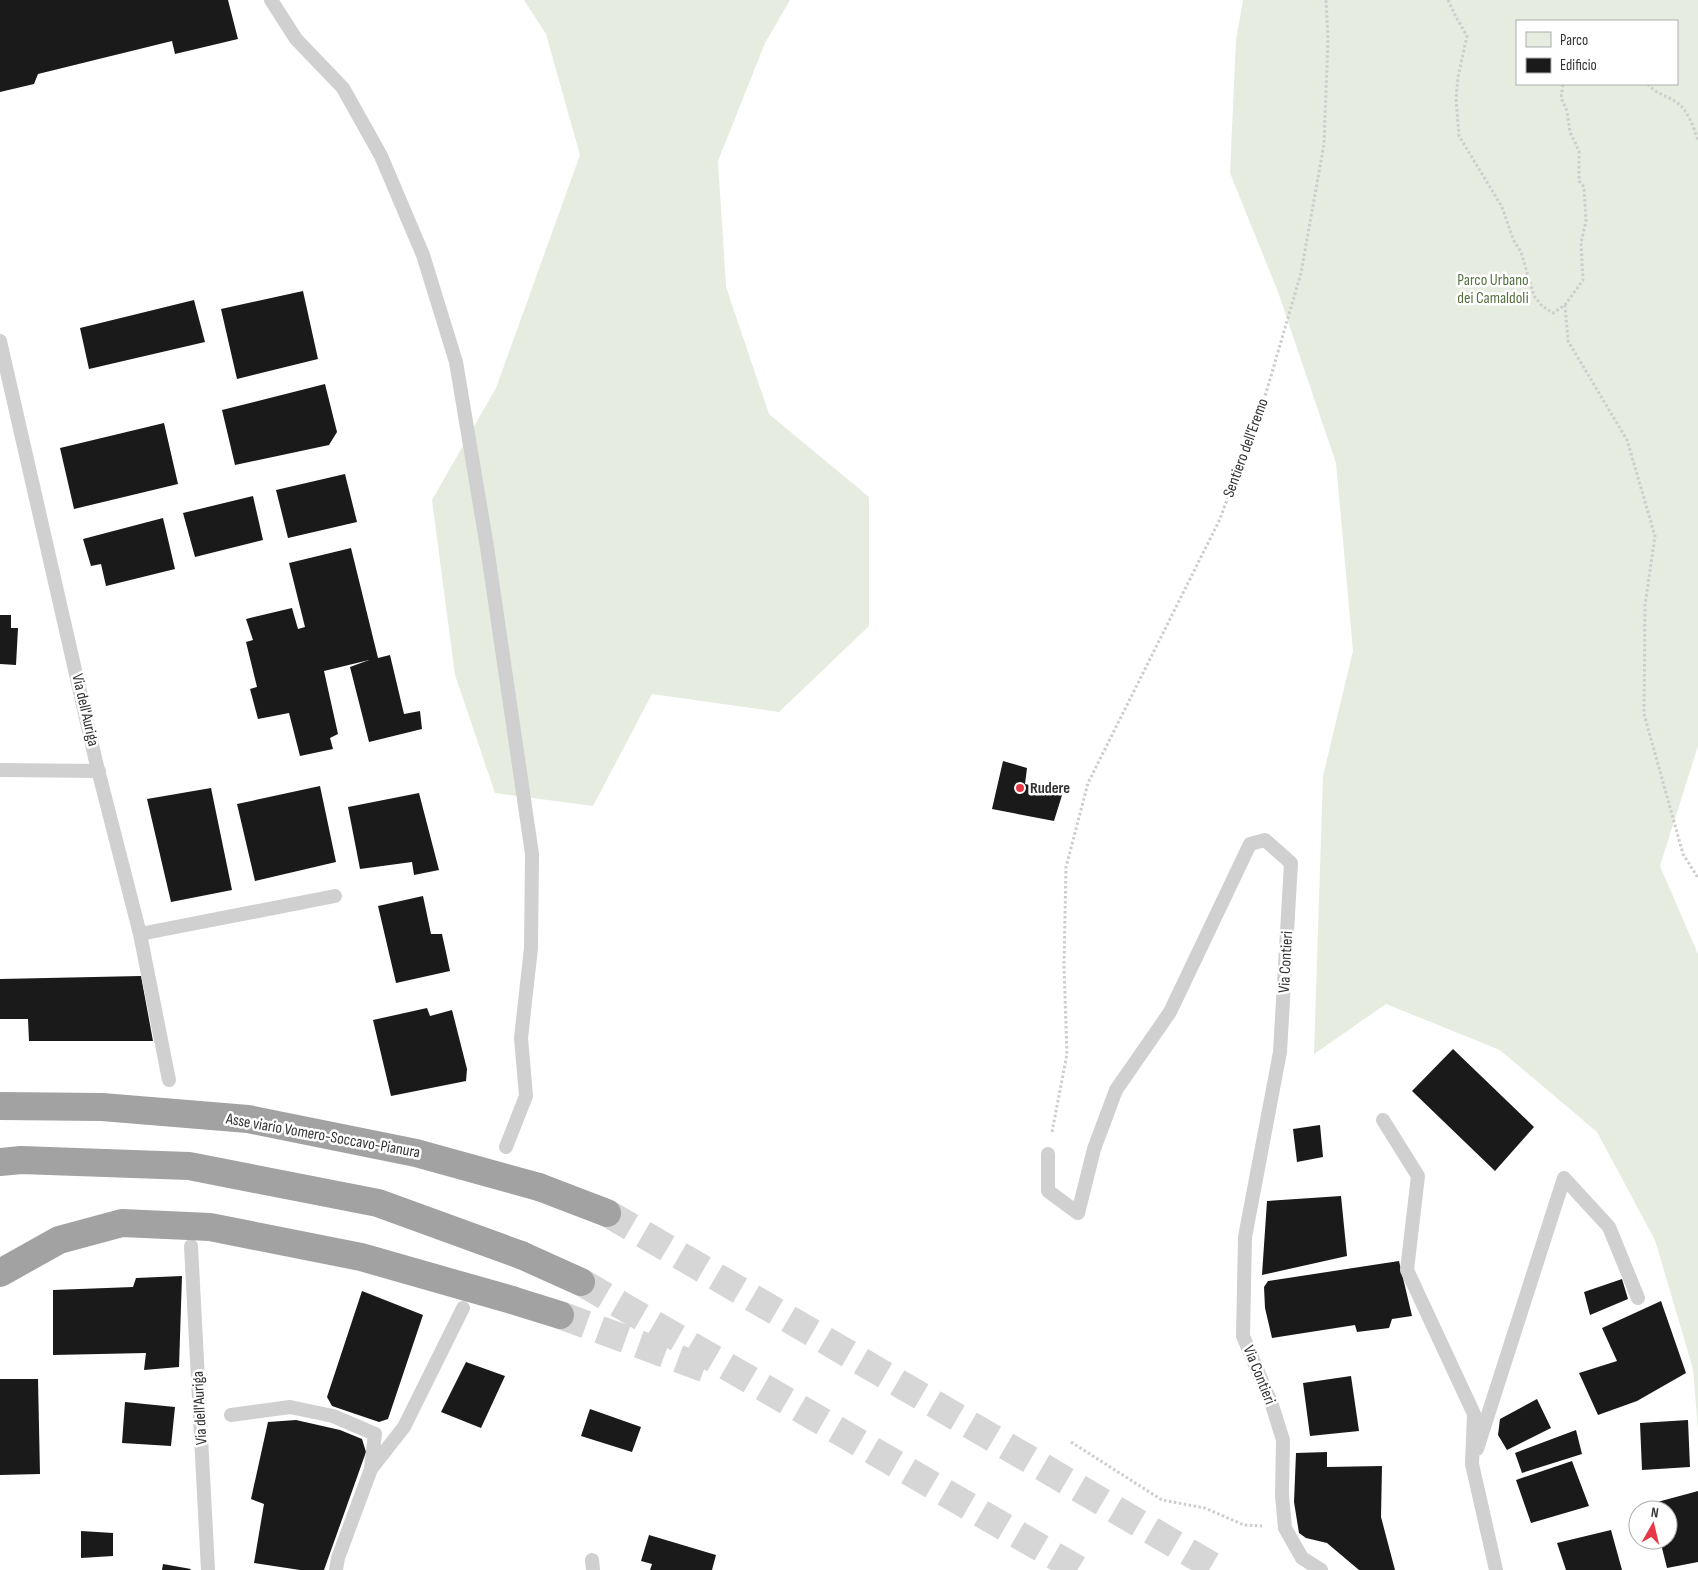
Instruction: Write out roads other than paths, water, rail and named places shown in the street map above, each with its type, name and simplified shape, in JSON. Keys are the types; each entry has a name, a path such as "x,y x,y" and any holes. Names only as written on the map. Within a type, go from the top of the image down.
{"highway":[{"name":"Asse viario Vomero-Soccavo-Pianura","path":"0,1106 102,1107 248,1120 416,1153 538,1187 607,1213"},
{"path":"0,1162 21,1160 190,1166 378,1203 521,1255 581,1282"},
{"path":"0,1273 60,1240 122,1223 210,1227 361,1257 560,1315"}],"lane":[{"path":"271,0 296,38 343,88 381,156 423,255 456,362 487,547 532,854 531,948 521,1038 526,1096 506,1147"},
{"name":"Via dell'Auriga","path":"0,341 98,771 140,934 169,1080"},
{"path":"0,770 98,771"},
{"name":"Via Contieri","path":"1048,1154 1048,1191 1078,1213 1094,1149 1116,1090 1170,1012 1250,844 1265,840 1292,862 1280,1052 1245,1237 1243,1336 1272,1405 1283,1440 1282,1495 1285,1528 1302,1558 1321,1570"},
{"path":"140,934 335,896"},
{"path":"1383,1120 1418,1176 1407,1270 1474,1414 1472,1464 1496,1570"},
{"path":"1472,1464 1564,1178 1609,1227 1638,1298"},
{"name":"Via dell'Auriga","path":"191,1246 208,1570"},
{"path":"371,1469 404,1427 463,1308"},
{"path":"231,1415 290,1407 333,1416 375,1434 371,1469 338,1558 336,1570"}],"tunnel":[{"path":"607,1213 1219,1570"},
{"path":"581,1282 1079,1570"},
{"path":"560,1315 709,1370"}],"place":[{"name":"Rudere","path":"1020,788"}],"park label":[{"name":"Parco Urbano dei Camaldoli","path":"1493,289"}]}
